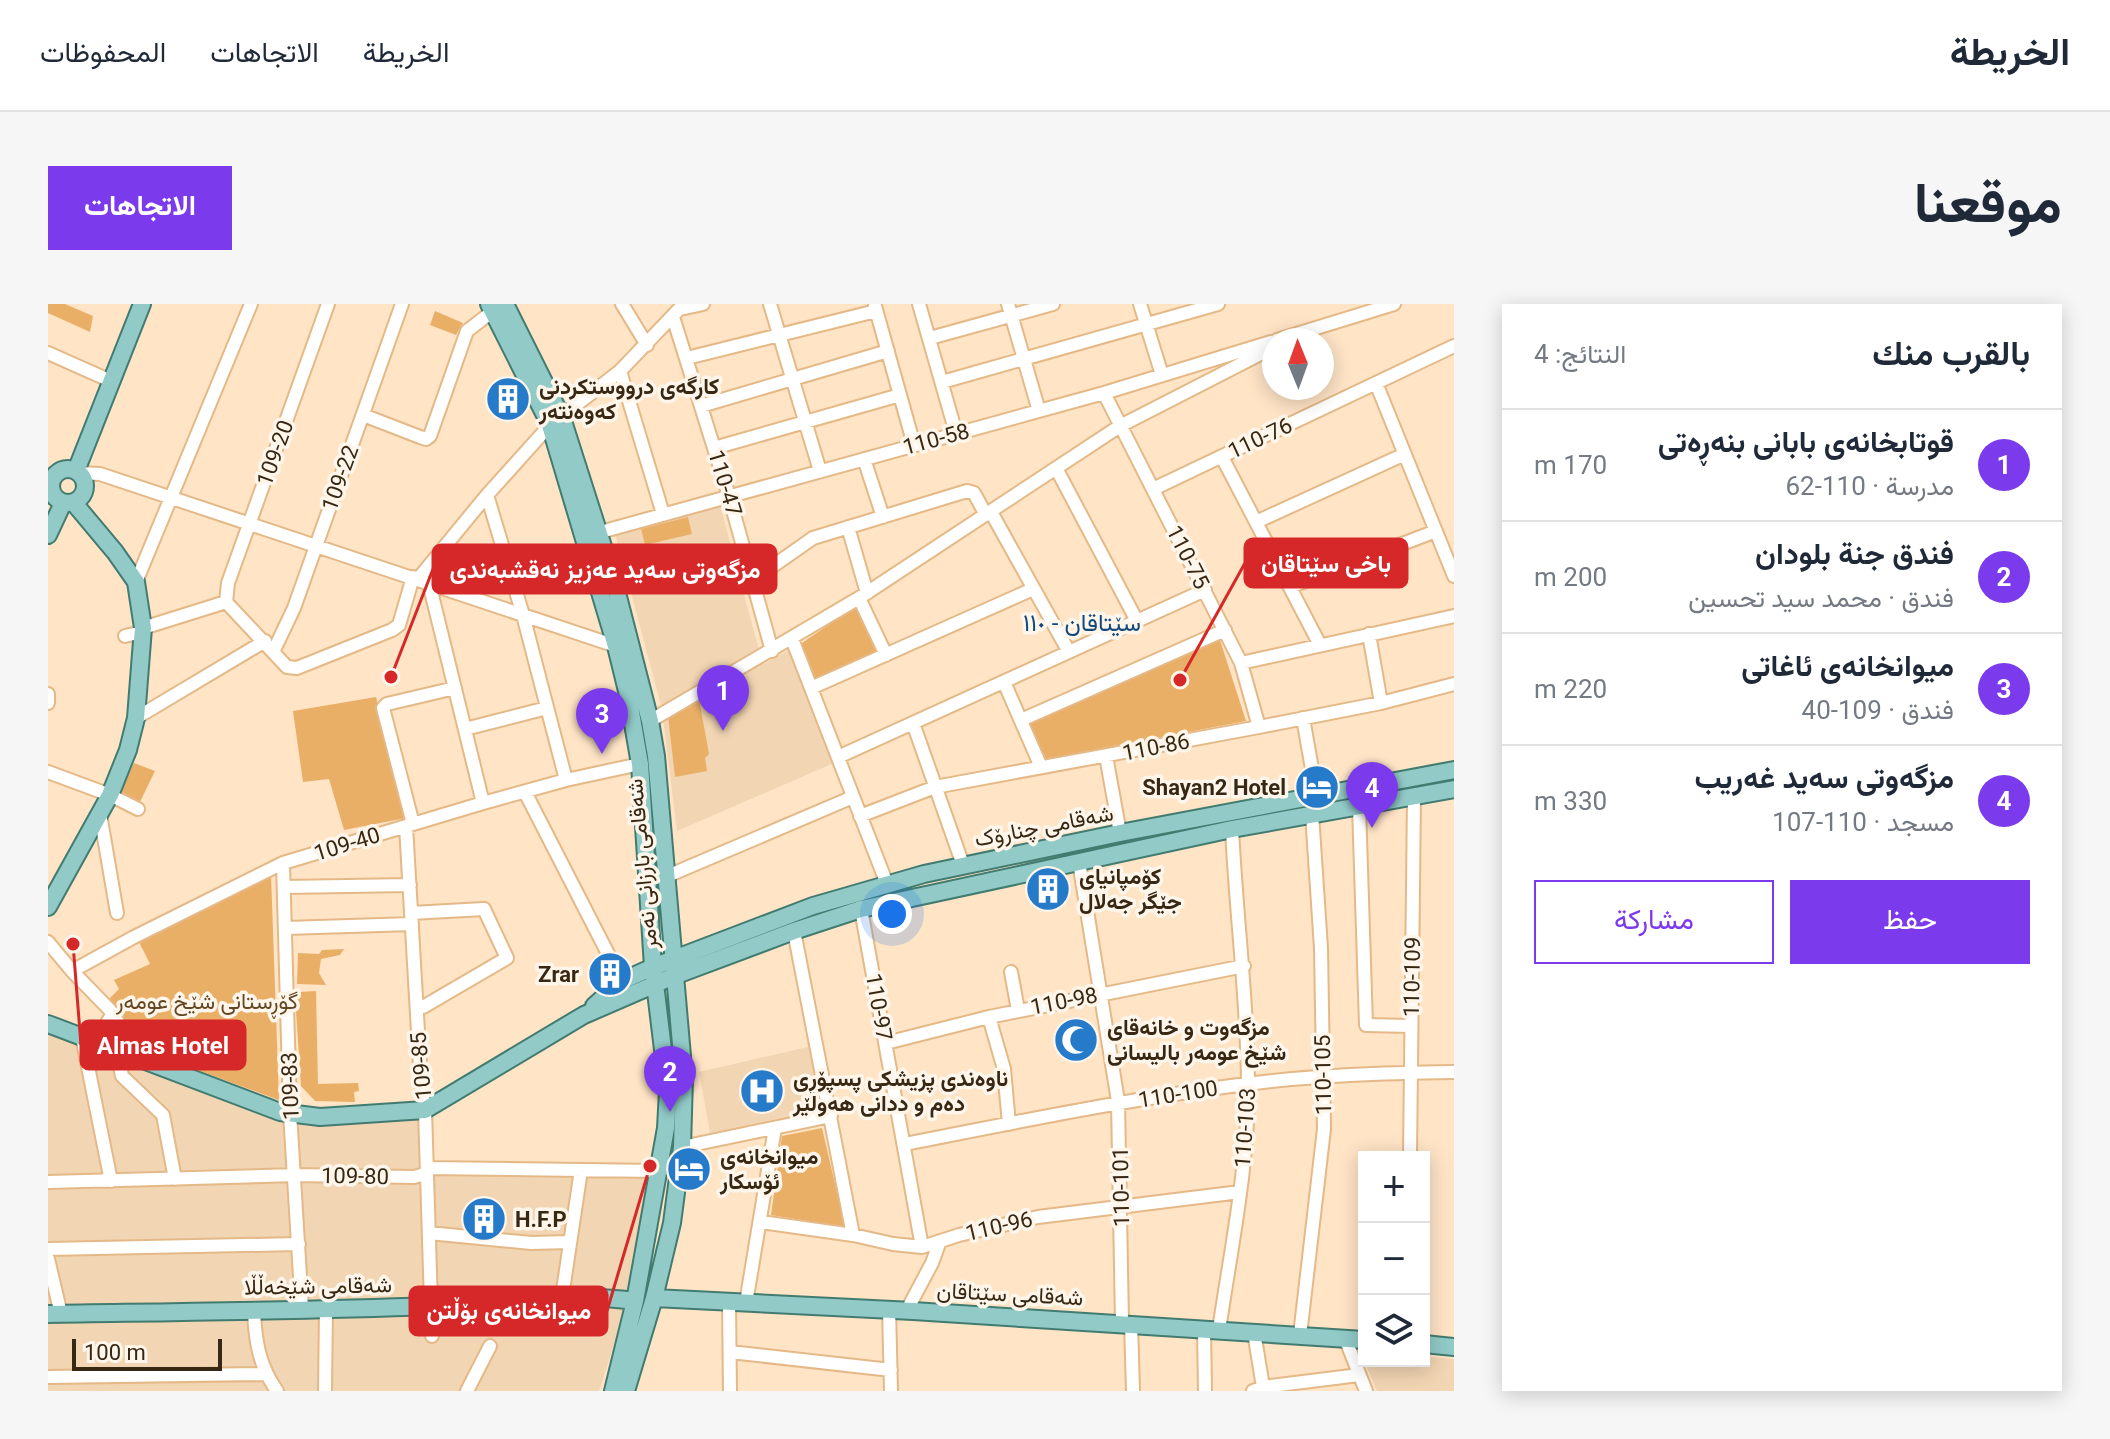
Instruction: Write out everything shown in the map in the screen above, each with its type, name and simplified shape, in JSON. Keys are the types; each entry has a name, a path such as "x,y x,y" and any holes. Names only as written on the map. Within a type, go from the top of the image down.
{"main road":[{"path":"77,472 142,304"},
{"path":"495,306 556,421 616,646 640,764 653,967 668,1091 659,1171 635,1301 613,1391"},
{"name":"شەقامی بارزانی نەمر","path":"556,421 614,581 650,721 656,756 684,1079 682,1147 672,1223 654,1298 626,1391"},
{"path":"48,535 68,503 85,492 85,481 77,472 67,469 51,471 53,494 68,503 136,582 142,630 136,718 128,750 110,795 49,903"},
{"name":"شەقامی چنارۆک","path":"584,1015 656,984 673,968 813,906 887,884 1120,833 1454,770"},
{"name":"شەقامی چنارۆک","path":"584,1015 622,981 653,967 673,968 861,909 1232,829 1454,789"},
{"path":"48,1024 267,1108 320,1117 425,1110 584,1015"},
{"name":"شەقامی شێخەڵڵا","path":"54,1314 431,1306 599,1296 635,1301"},
{"name":"شەقامی سێتاقان","path":"654,1298 907,1310 1358,1339"},
{"path":"1430,1345 1454,1347"}],"street":[{"path":"136,582 251,304"},
{"name":"109-20","path":"226,602 228,583 328,304"},
{"name":"109-22","path":"269,646 294,608 402,304"},
{"path":"622,304 647,345"},
{"path":"125,636 226,602 287,667 297,668 392,630 399,625 420,579 487,495 556,421 620,371 679,310 703,304"},
{"path":"770,304 820,471"},
{"path":"919,304 956,433"},
{"path":"930,338 1010,310 1053,304"},
{"path":"1140,304 1162,375"},
{"path":"942,382 1218,304"},
{"name":"110-58","path":"1318,328 1394,304"},
{"path":"363,415 426,439 430,436 467,331 495,306"},
{"path":"687,358 875,308 914,445"},
{"name":"110-47","path":"679,310 687,358 772,651"},
{"path":"1010,310 1039,411"},
{"name":"110-58","path":"597,533 1104,393 1262,344"},
{"name":"110-76","path":"1153,489 1454,346"},
{"path":"701,406 888,351"},
{"path":"48,353 111,381"},
{"path":"650,721 863,596 1120,426 1262,353"},
{"path":"620,371 663,514"},
{"path":"1376,383 1454,576"},
{"name":"110-75","path":"1104,393 1241,663 1259,727"},
{"path":"714,448 900,395"},
{"path":"1256,522 1405,454"},
{"path":"1222,457 1320,645"},
{"path":"864,459 883,517"},
{"path":"1056,468 1137,621"},
{"path":"77,472 100,474 616,646"},
{"path":"753,580 808,541 969,491 988,513 1069,652"},
{"path":"487,495 523,615 566,780"},
{"path":"848,527 863,596 886,655"},
{"path":"1290,587 1436,531"},
{"path":"420,579 455,688 483,803"},
{"path":"811,688 1033,589"},
{"path":"838,757 1205,590"},
{"path":"1241,663 1454,616"},
{"path":"1021,720 1225,630"},
{"path":"1369,634 1381,703"},
{"path":"792,639 887,884"},
{"path":"136,718 269,646"},
{"path":"1004,682 1041,767"},
{"name":"110-86","path":"860,816 935,787 1381,703 1454,684"},
{"name":"109-85","path":"432,1336 425,1110 411,918 409,825 383,708 387,704 455,688"},
{"path":"48,694 48,703"},
{"path":"465,729 547,708"},
{"path":"1303,718 1317,797"},
{"path":"913,723 963,865"},
{"path":"1106,756 1120,833"},
{"name":"109-40","path":"72,971 283,863 483,803 640,764"},
{"path":"48,772 138,809"},
{"path":"525,792 622,981"},
{"name":"110-109","path":"1410,1151 1414,796"},
{"path":"665,877 853,797"},
{"path":"1359,806 1366,1025 1411,1026"},
{"path":"100,814 117,913"},
{"name":"110-105","path":"1300,1335 1324,1129 1321,948 1312,814"},
{"name":"110-103","path":"1205,1391 1211,1329 1240,1192 1248,1083 1244,966 1232,829"},
{"name":"110-101","path":"1079,862 1118,1103 1126,1323 1133,1391"},
{"name":"109-83","path":"283,863 290,1113 302,1309"},
{"path":"284,887 410,885"},
{"path":"286,928 484,909 507,958 423,1007 417,1007"},
{"name":"110-97","path":"861,909 922,1247"},
{"path":"794,931 853,1235"},
{"path":"48,942 113,1013 144,1061"},
{"name":"110-98","path":"886,1043 1018,1010 1244,966"},
{"path":"1011,972 1018,1010"},
{"path":"111,1181 89,1040 113,1013"},
{"path":"989,1017 1004,1069 1009,1124"},
{"path":"117,1051 122,1076 163,1115 175,1179"},
{"name":"110-100","path":"904,1144 1118,1103 1248,1083 1323,1076 1454,1072"},
{"path":"682,1147 831,1116"},
{"path":"730,1391 730,1352 738,1302 761,1222 775,1128"},
{"name":"109-80","path":"48,1182 296,1175 414,1177 425,1174 427,1168 659,1171"},
{"path":"562,1297 581,1170"},
{"name":"110-96","path":"761,1222 922,1247 1038,1217 1240,1192"},
{"path":"429,1233 531,1243 570,1242"},
{"path":"907,1310 940,1241"},
{"path":"48,1249 299,1244"},
{"path":"48,1259 54,1314"},
{"path":"325,1391 326,1308"},
{"path":"889,1309 891,1391"},
{"path":"254,1310 255,1343 265,1374 277,1391"},
{"path":"1254,1332 1258,1389 1359,1375"},
{"path":"1345,1338 1366,1391"},
{"path":"467,1391 490,1346"},
{"path":"730,1352 891,1370"},
{"path":"48,1377 265,1374"}],"shaded area":[{"path":"720,505 759,650 662,709 615,533"},
{"path":"791,649 834,763 677,831 663,718"},
{"path":"48,1015 282,1101 318,1109 355,1107 428,1111 431,1165 655,1164 635,1280 599,1391 48,1391"},
{"name":"ناوەندی پزیشکی پسپۆڕی دەم و ددانی هەولێر","path":"812,1046 826,1111 710,1133 699,1072"},
{"path":"1430,1357 1454,1359 1454,1391 1377,1391 1367,1367 1430,1367"}],"green space":[{"path":"48,304 65,304 93,316 90,332 48,313"},
{"path":"435,311 463,323 456,335 430,325"},
{"path":"688,517 692,534 645,545 641,529"},
{"path":"856,606 877,652 815,682 799,645"},
{"path":"1220,640 1246,721 1046,759 1029,724"},
{"path":"376,697 406,818 344,830 329,779 303,782 293,711"},
{"path":"699,699 709,754 705,758 707,771 675,777 668,716"},
{"path":"134,763 155,771 139,804 117,799"},
{"name":"گۆڕستانی شێخ عومەر","path":"271,874 279,1100 148,1052 107,1001 119,989 114,980 150,964 139,942"},
{"path":"344,949 340,955 321,959 319,973 326,985 297,984 298,953 319,954 322,950"},
{"path":"316,991 318,1084 358,1083 359,1091 354,1092 355,1102 315,1101 301,1086 295,996 299,992"},
{"path":"822,1128 845,1227 771,1215 782,1136"}],"place":[{"name":"کارگەی درووستکردنی کەوەنتەر","path":"508,399"},
{"name":"مزگەوتی سەید عەزیز نەقشبەندی","path":"391,677"},
{"name":"باخی سێتاقان","path":"1180,680"},
{"name":"قوتابخانەی بابانی بنەڕەتی","path":"723,731"},
{"name":"میوانخانەی ئاغاتی","path":"602,754"},
{"name":"Shayan2 Hotel","path":"1317,787"},
{"name":"مزگەوتی سەید غەریب","path":"1372,828"},
{"name":"کۆمپانیای جێگر جەلال","path":"1048,889"},
{"name":"Almas Hotel","path":"73,944"},
{"name":"Zrar","path":"610,974"},
{"name":"مزگەوت و خانەقای شێخ عومەر بالیسانی","path":"1076,1040"},
{"name":"ناوەندی پزیشکی پسپۆڕی دەم و ددانی هەولێر","path":"762,1091"},
{"name":"فندق جنة بلودان","path":"670,1112"},
{"name":"میوانخانەی بۆڵتن","path":"650,1166"},
{"name":"میوانخانەی ئۆسکار","path":"689,1169"},
{"name":"H.F.P","path":"484,1219"}],"district":[{"name":"سێتاقان - ١١٠","path":"1082,623"}]}
